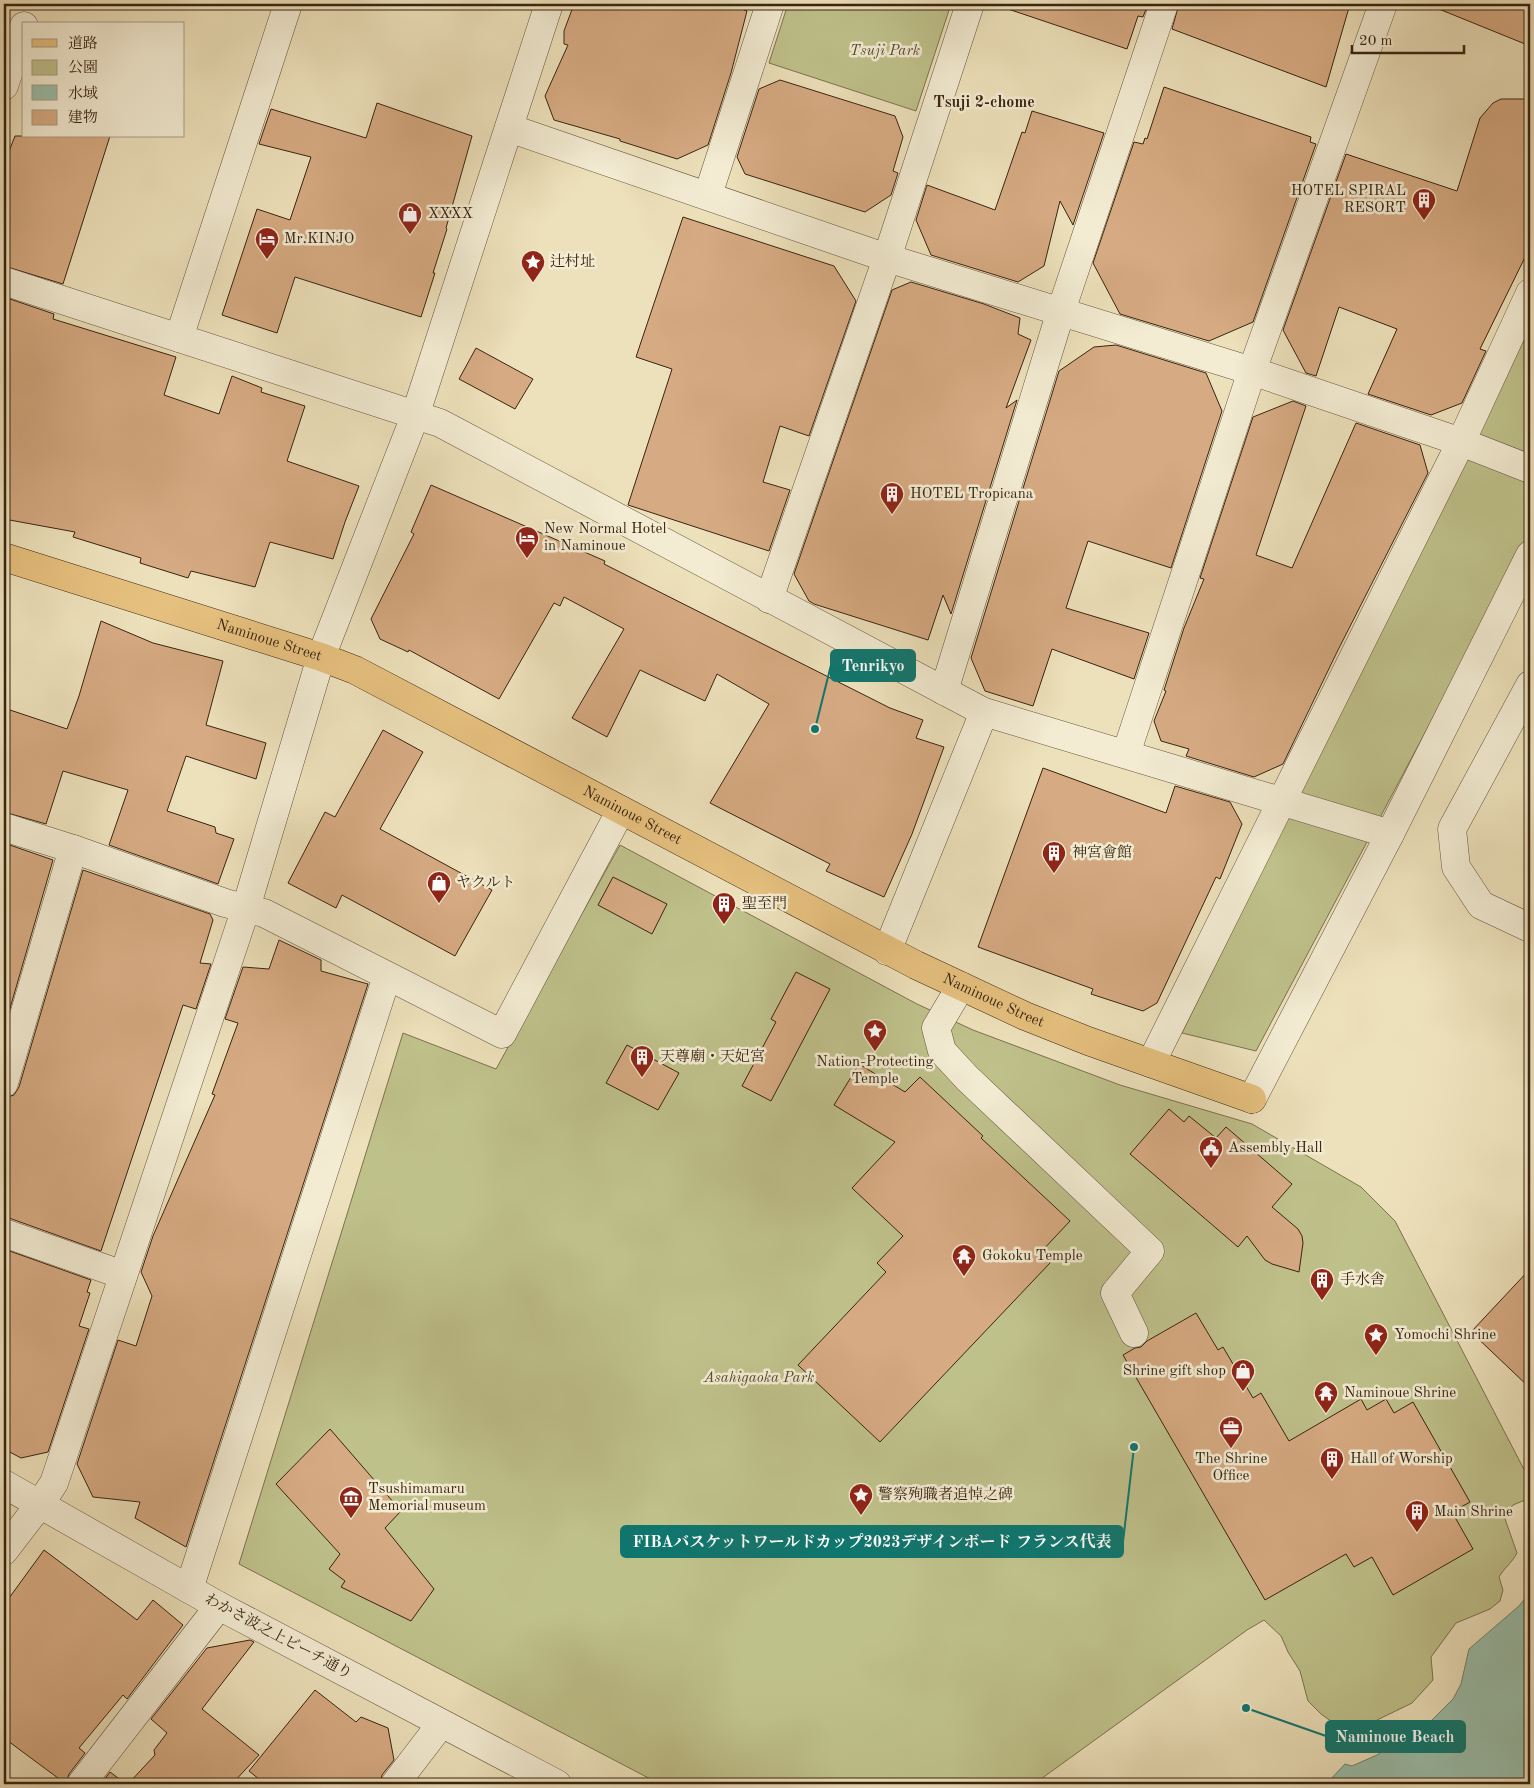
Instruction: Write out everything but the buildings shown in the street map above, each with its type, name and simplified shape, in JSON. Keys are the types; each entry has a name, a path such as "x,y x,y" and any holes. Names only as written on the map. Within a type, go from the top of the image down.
{"main road":[{"name":"Naminoue Street","path":"4,556 321,657 380,682 887,951 1025,1016 1252,1098"}],"street":[{"path":"25,22 31,4"},
{"path":"179,338 288,4"},
{"path":"4,1551 54,1483 246,908 321,657 415,416 549,4"},
{"path":"708,196 770,4"},
{"path":"769,598 887,258 970,4"},
{"path":"944,691 1061,311 1164,4"},
{"path":"1126,754 1252,371 1383,4"},
{"path":"4,86 22,31"},
{"path":"509,128 887,258 1252,371 1461,442 1530,469"},
{"path":"4,281 440,423 984,712 1283,800 1390,834"},
{"path":"1151,1063 1461,442 1530,293"},
{"path":"1252,1098 1390,834 1530,555"},
{"path":"1530,685 1452,829 1456,867 1481,904 1530,928"},
{"path":"887,951 984,712"},
{"path":"4,827 73,848 225,903 264,913 502,1034 620,810"},
{"path":"4,1083 73,848"},
{"path":"189,1589 388,976"},
{"path":"961,986 936,1028 942,1051 967,1078 1150,1252 1115,1293 1134,1333"},
{"path":"4,1233 124,1275"},
{"name":"わかさ波之上ビーチ通り","path":"4,1484 219,1606 557,1784"},
{"path":"81,1784 219,1606"},
{"path":"394,1784 441,1724"}],"green space":[{"name":"Tsuji Park","path":"788,4 951,4 916,111 769,63"},
{"path":"1530,320 1530,530 1444,697 1256,1051 1182,1033 1362,668"},
{"name":"Asahigaoka Park","path":"620,845 917,1004 973,1030 1120,1085 1252,1124 1361,1187 1395,1221 1530,1481 1530,1498 1513,1505 1504,1516 1517,1553 1499,1577 1503,1590 1500,1601 1490,1609 1456,1623 1431,1657 1433,1680 1412,1703 1377,1720 1363,1734 1354,1737 1350,1735 1321,1714 1308,1701 1300,1671 1281,1636 1264,1620 1247,1630 1034,1784 660,1784 239,1564 403,1033 496,1069"}],"water":[{"path":"1530,1592 1530,1784 1326,1784 1345,1764 1352,1766 1377,1755 1431,1721 1453,1699 1461,1684 1469,1649 1519,1606"}],"place":[{"name":"HOTEL SPIRAL RESORT","path":"1424,221"},
{"name":"XXXX","path":"410,235"},
{"name":"Mr.KINJO","path":"267,260"},
{"name":"辻村址","path":"533,283"},
{"name":"HOTEL Tropicana","path":"892,515"},
{"name":"New Normal Hotel in Naminoue","path":"527,559"},
{"name":"Tenrikyo","path":"815,729"},
{"name":"神宮會館","path":"1054,874"},
{"name":"ヤクルト","path":"439,904"},
{"name":"聖至門","path":"724,925"},
{"name":"Nation-Protecting Temple","path":"875,1052"},
{"name":"天尊廟・天妃宮","path":"642,1078"},
{"name":"Assembly Hall","path":"1211,1169"},
{"name":"Gokoku Temple","path":"964,1277"},
{"name":"手水舎","path":"1322,1301"},
{"name":"Yomochi Shrine","path":"1376,1356"},
{"name":"Shrine gift shop","path":"1243,1392"},
{"name":"Naminoue Shrine","path":"1326,1414"},
{"name":"FIBAバスケットワールドカップ2023デザインボード フランス代表","path":"1134,1447"},
{"name":"The Shrine Office","path":"1231,1449"},
{"name":"Hall of Worship","path":"1332,1480"},
{"name":"警察殉職者追悼之碑","path":"861,1516"},
{"name":"Tsushimamaru Memorial museum","path":"351,1519"},
{"name":"Main Shrine","path":"1417,1533"},
{"name":"Naminoue Beach","path":"1246,1708"}],"district":[{"name":"Tsuji 2-chome","path":"984,103"}]}
